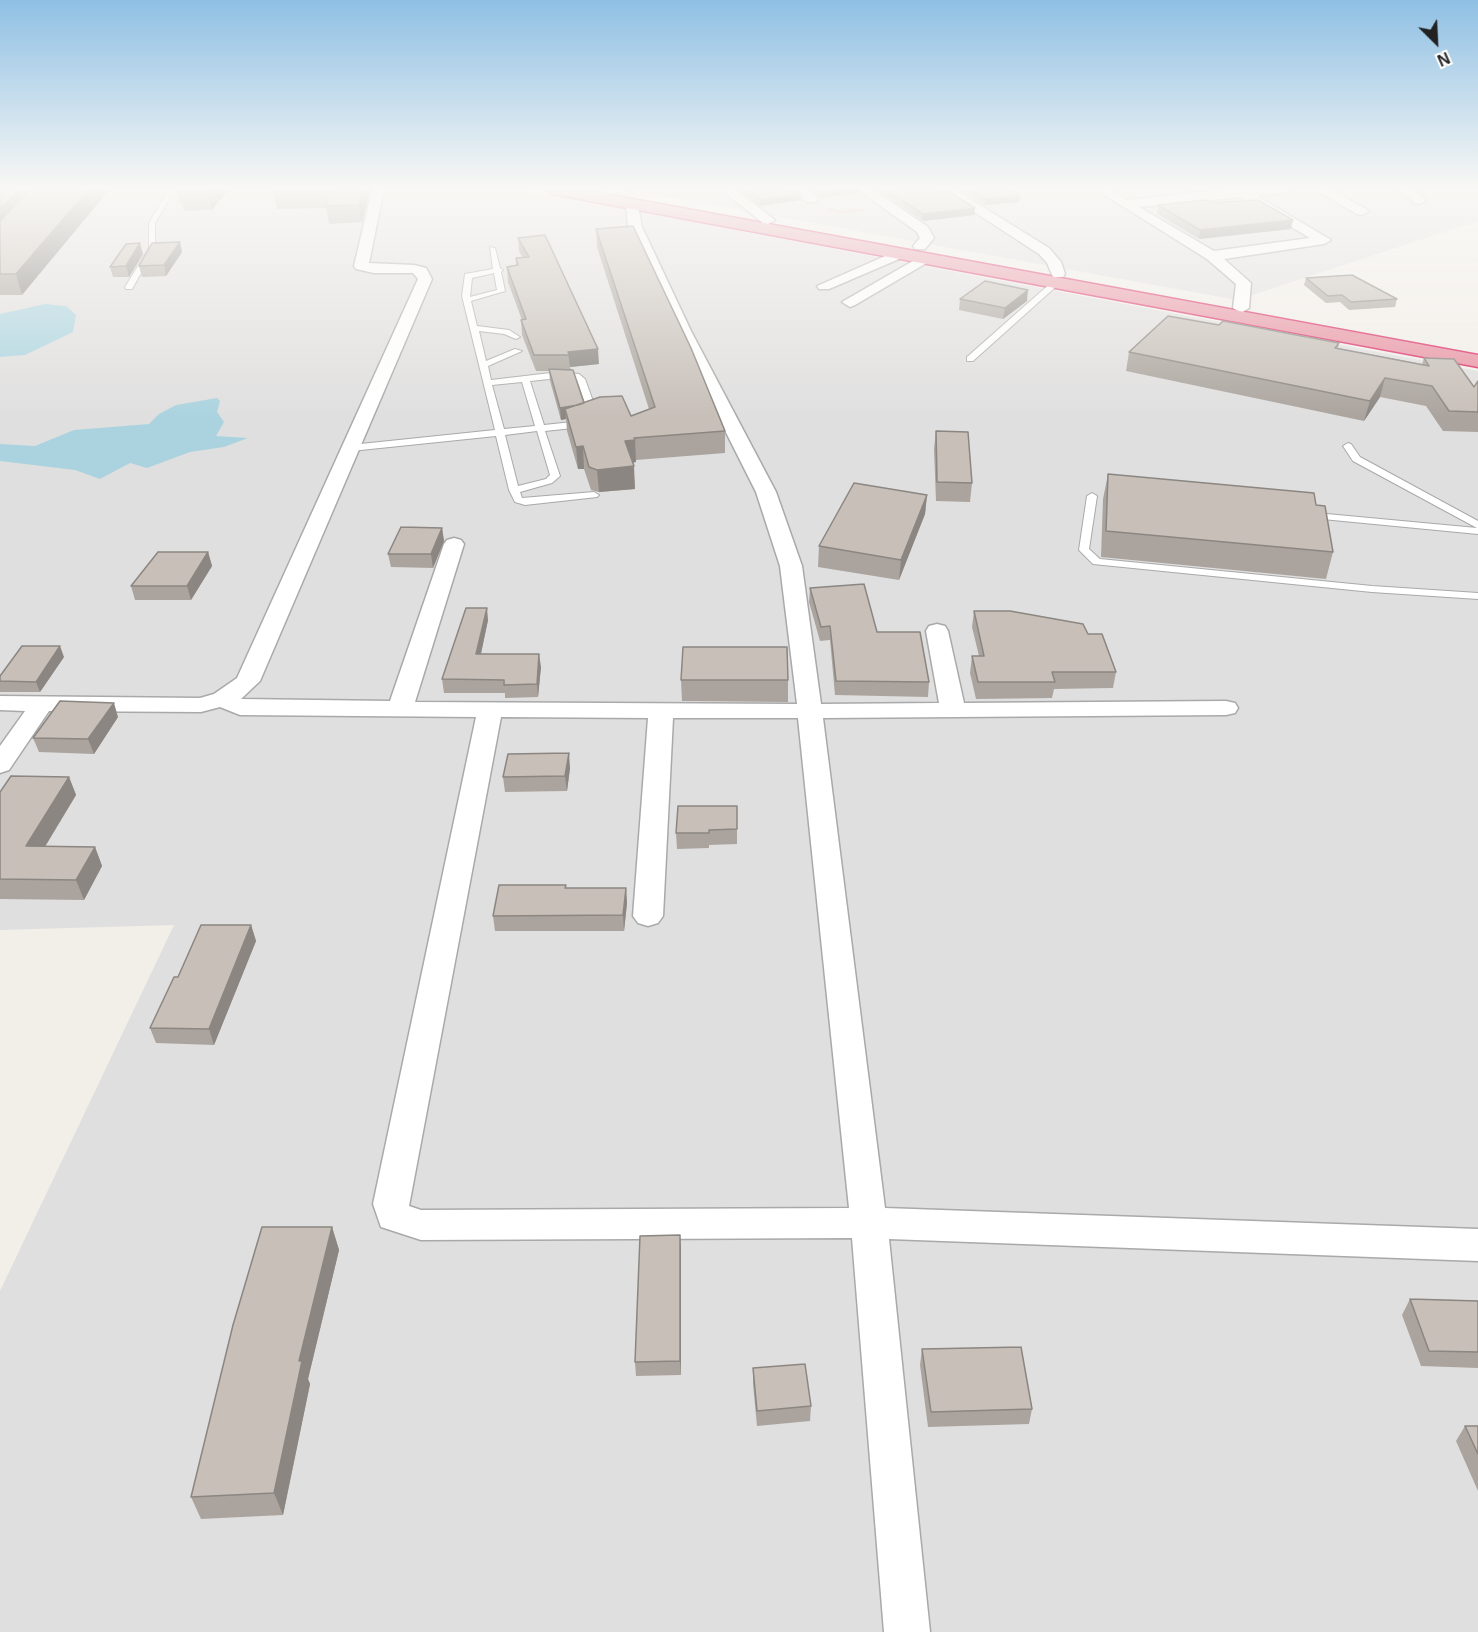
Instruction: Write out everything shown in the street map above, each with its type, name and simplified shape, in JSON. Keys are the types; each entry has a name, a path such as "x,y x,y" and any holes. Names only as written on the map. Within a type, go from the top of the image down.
{"highway":[{"path":"991,265 1466,362"},
{"path":"1058,278 1241,308 1478,352"}],"street":[{"path":"0,703 201,705 224,699 248,681 425,279 421,272 414,269 374,269 361,265"},
{"path":"653,265 683,331 766,492 791,566 869,1223 907,1632"},
{"path":"824,286 874,265"},
{"path":"850,302 903,265"},
{"path":"1055,265 1058,278"},
{"path":"1223,265 1244,284 1241,308"},
{"path":"400,709 454,544"},
{"path":"937,632 952,711"},
{"path":"224,699 230,704 247,708 810,711 1226,708"},
{"path":"0,765 42,704"},
{"path":"490,710 391,1204 394,1216 421,1225 869,1223 1478,1245"},
{"path":"648,916 661,710"}],"lane":[{"path":"129,287 142,265"},
{"path":"468,300 501,291 497,265"},
{"path":"499,270 468,276 466,296 476,328 486,382 514,490 519,500 525,502 594,495"},
{"path":"970,359 1058,278"},
{"path":"476,328 506,332 516,337"},
{"path":"484,366 518,351"},
{"path":"351,448 573,425 595,418 581,379 576,376 486,382"},
{"path":"514,490 549,481 555,476 525,379"},
{"path":"1348,446 1356,459 1476,521"},
{"path":"1092,496 1084,550 1097,562 1372,589 1478,596"},
{"path":"1316,516 1478,531"}],"shaded area":[{"path":"0,265 920,265 1478,371 1478,1632 0,1632 0,1291 174,925 0,930"},
{"path":"1045,265 1343,265 1237,300"}],"water":[{"path":"45,304 66,306 76,315 73,332 25,355 0,357 0,314"},
{"path":"217,398 220,401 217,412 224,422 216,436 248,438 224,447 190,452 147,468 130,463 100,479 75,470 0,461 0,444 35,446 74,430 149,424 159,414 176,405"}],"building":[{"path":"0,265 24,265 16,274 0,274"},
{"path":"559,265 598,349 568,352 570,355 534,355 521,320 526,319 507,267"},
{"path":"608,265 652,265 691,348 725,431 634,438 635,440 625,441 634,466 597,470 589,467 583,446 576,447 565,409 600,397 622,396 631,416 655,407"},
{"path":"1352,275 1397,299 1351,302 1342,295 1328,296 1306,278"},
{"path":"985,281 1028,290 1005,308 960,299"},
{"path":"1168,316 1219,325 1223,321 1339,343 1335,348 1429,366 1424,358 1454,359 1474,387 1478,381 1478,412 1449,411 1432,386 1385,378 1370,401 1129,352"},
{"path":"549,369 573,370 584,403 560,408"},
{"path":"936,431 968,432 972,483 937,482"},
{"path":"1108,474 1314,493 1316,505 1325,506 1333,552 1106,531"},
{"path":"854,483 927,495 901,560 819,546"},
{"path":"401,527 442,528 431,554 388,554"},
{"path":"158,552 208,552 187,586 131,586"},
{"path":"864,584 877,632 920,632 929,682 836,681 830,626 821,627 810,588"},
{"path":"466,608 487,608 476,654 539,654 537,684 504,685 504,680 442,679"},
{"path":"974,611 1010,611 1083,624 1088,634 1102,634 1116,672 1052,672 1055,682 978,682 972,656 984,656"},
{"path":"22,646 60,646 36,682 0,681 0,676"},
{"path":"683,647 787,647 788,680 681,680"},
{"path":"60,701 114,703 88,739 33,738"},
{"path":"569,753 565,776 503,777 508,754"},
{"path":"11,776 69,777 26,846 95,847 76,880 0,879 0,792"},
{"path":"678,806 737,806 737,829 709,830 709,833 676,833"},
{"path":"499,885 626,888 623,915 493,916"},
{"path":"201,925 251,925 209,1029 150,1028 174,977 178,977"},
{"path":"262,1227 332,1227 299,1361 302,1361 274,1493 191,1497 233,1325"},
{"path":"680,1235 680,1361 635,1362 640,1236"},
{"path":"1410,1299 1478,1301 1478,1352 1429,1351"},
{"path":"1021,1347 1032,1409 931,1412 922,1349"},
{"path":"805,1364 811,1406 757,1411 753,1368"},
{"path":"1465,1426 1478,1426 1478,1454"}]}
